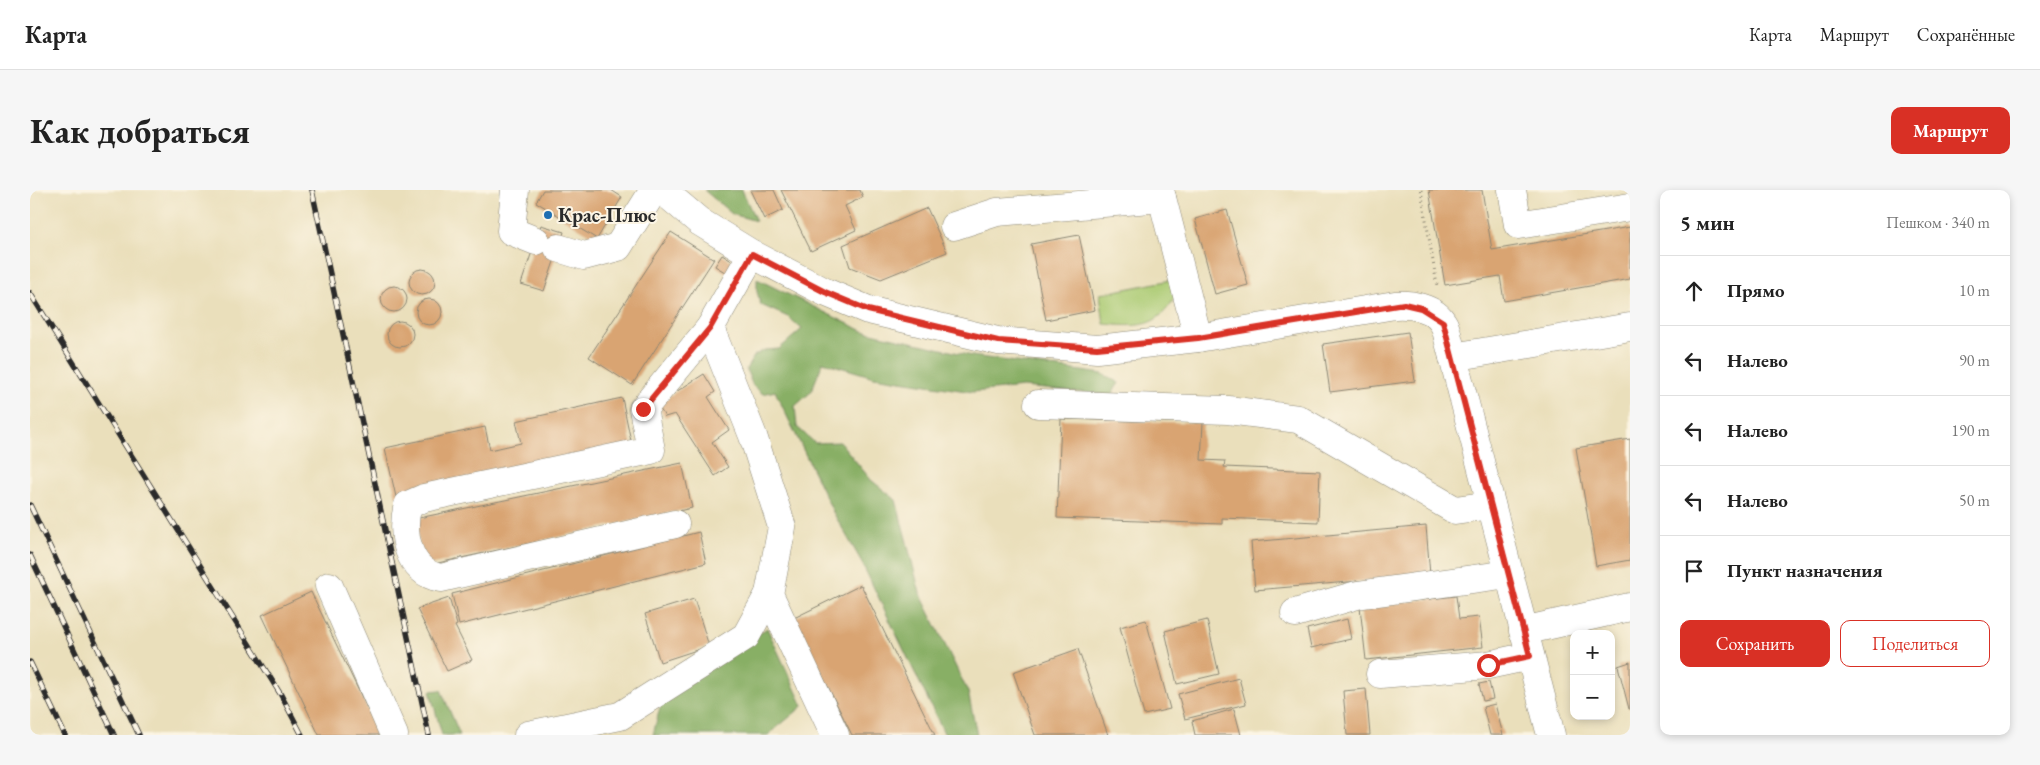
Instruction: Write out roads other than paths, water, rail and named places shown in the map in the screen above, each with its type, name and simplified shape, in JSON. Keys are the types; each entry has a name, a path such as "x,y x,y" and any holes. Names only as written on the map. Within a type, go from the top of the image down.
{"street":[{"path":"516,190 511,231 584,256 618,248 654,190"},
{"path":"662,190 700,222 752,254 825,292 868,310 998,341 1097,348 1198,338 1395,305 1421,308 1443,322 1550,735"},
{"path":"683,190 700,222"},
{"path":"1512,190 1518,225 1630,207"},
{"path":"954,226 997,212 1161,194 1198,338"},
{"path":"675,524 442,578 429,576 417,567 407,541 403,521 408,505 424,498 651,450 643,409 710,328 752,254"},
{"path":"1453,357 1630,327"},
{"path":"528,735 620,716 746,636 769,594 782,527 752,436 710,328"},
{"path":"1038,404 1228,410 1298,419 1455,510 1491,505"},
{"path":"1295,613 1357,595 1509,574"},
{"path":"329,586 394,735"},
{"path":"769,594 836,735"},
{"path":"1380,674 1488,665 1527,643 1630,607"}],"railway":[{"path":"312,190 429,735"},
{"path":"30,293 281,695 302,735"},
{"path":"30,505 139,735"},
{"path":"30,555 114,735"},
{"path":"30,662 65,735"}],"place":[{"name":"Крас-Плюс","path":"548,215"}]}
